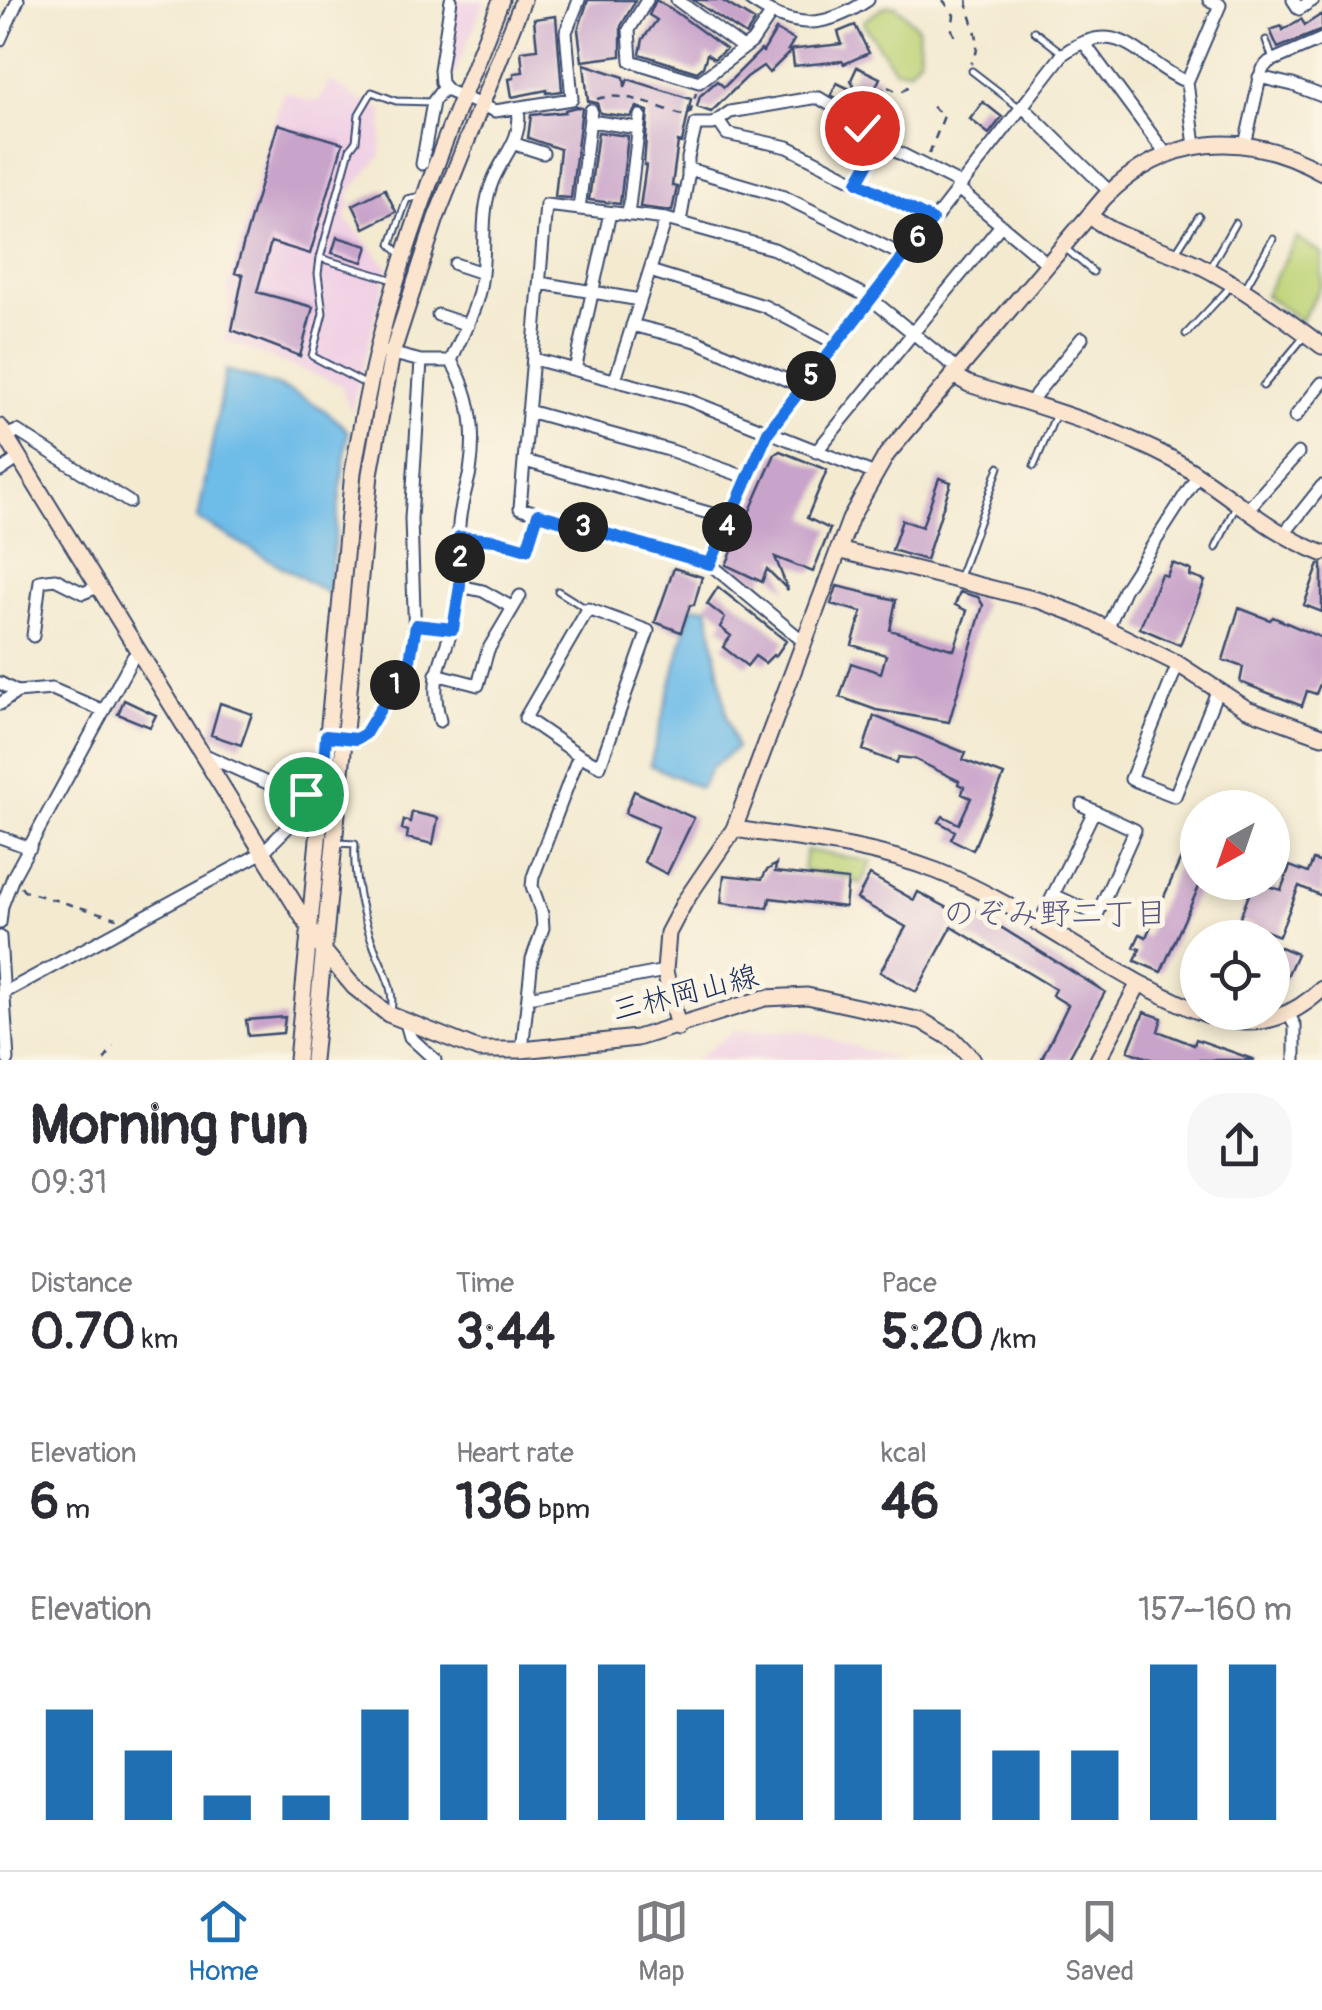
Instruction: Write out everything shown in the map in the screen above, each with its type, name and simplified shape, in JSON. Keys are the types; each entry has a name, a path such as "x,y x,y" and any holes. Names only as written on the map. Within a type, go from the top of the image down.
{"street":[{"path":"0,40 18,0"},
{"path":"422,164 433,102 444,87 440,70 451,0"},
{"path":"313,1060 370,474 396,280 462,96 502,0"},
{"path":"297,1060 353,472 368,385 385,352 523,0"},
{"path":"444,87 495,111 572,99 566,32 579,0"},
{"path":"647,0 629,30 631,61 699,82 760,34 771,14"},
{"path":"677,0 743,48"},
{"path":"750,0 771,14 792,21 824,22 868,0"},
{"path":"1195,146 1188,82 1220,5 1209,0"},
{"path":"1293,0 1299,9 1313,0"},
{"path":"1245,144 1258,77 1265,65 1322,39"},
{"path":"710,564 768,432 1063,54 1084,43 1126,41 1188,82"},
{"path":"1084,43 1166,154"},
{"path":"1258,77 1294,84 1322,96"},
{"path":"680,222 696,124 718,121 730,112 819,98 880,143 959,186 1048,264"},
{"path":"1021,107 1110,192"},
{"path":"450,361 478,300 482,221 494,178 515,144 518,109"},
{"path":"578,209 590,116 639,122 628,215"},
{"path":"718,121 728,134 788,147 932,220"},
{"path":"858,182 880,143"},
{"path":"515,144 543,152"},
{"path":"678,1028 665,971 668,934 675,916 734,829 851,517 887,454 1110,192 1130,176 1166,154 1195,146 1245,144 1290,155 1322,172"},
{"path":"689,169 784,197 904,256"},
{"path":"532,203 666,219 774,249 870,298 969,384 1122,435 1198,476 1283,535 1322,553"},
{"path":"546,205 520,508 710,564 802,641"},
{"path":"575,370 610,213"},
{"path":"1090,216 1111,230 1208,270 1317,338"},
{"path":"615,380 666,219"},
{"path":"816,452 1001,225"},
{"path":"456,264 482,273"},
{"path":"650,271 764,306 835,343"},
{"path":"540,283 640,300"},
{"path":"438,315 468,325"},
{"path":"632,326 696,341 803,386"},
{"path":"1031,404 1061,356 1082,338"},
{"path":"385,352 421,362 450,361"},
{"path":"534,359 686,399 874,474"},
{"path":"440,721 434,698 436,674 453,629 460,586 459,537 472,434 467,394 450,361"},
{"path":"326,736 360,738 365,734 410,660 416,625 411,519 421,362"},
{"path":"1295,418 1305,395 1322,383"},
{"path":"528,411 672,451 748,478"},
{"path":"2,432 17,431 129,502"},
{"name":"三林岡山線","path":"2,432 323,950 354,987 388,1014 479,1050 522,1050 637,1038 765,998 806,996 922,1021 954,1040 972,1060"},
{"path":"1242,507 1279,465 1298,452"},
{"path":"0,471 18,458"},
{"path":"525,462 730,519"},
{"path":"1108,626 1124,590 1198,476"},
{"path":"1283,535 1322,486"},
{"path":"459,537 495,540 527,549 538,514"},
{"path":"838,550 1041,601 1108,626 1261,716 1322,736"},
{"path":"38,627 34,577 55,579 83,593 98,587"},
{"path":"460,586 484,591 513,608"},
{"path":"436,674 478,684 488,650 520,596"},
{"path":"588,610 648,631 600,766 579,755 525,718 588,610"},
{"path":"416,625 453,629"},
{"path":"0,923 13,877 102,710 133,657 140,652"},
{"path":"1178,664 1131,779 1176,796 1218,689"},
{"path":"0,683 17,692"},
{"path":"0,704 17,692 52,689 102,710"},
{"path":"202,754 276,788 322,796"},
{"path":"522,1050 532,960 543,920 534,896 533,876 579,755"},
{"path":"1039,924 1088,808 1135,830 1097,915 1054,895"},
{"path":"3,994 263,852 298,816"},
{"path":"734,829 897,858 982,891 1180,1005"},
{"path":"0,837 30,848"},
{"path":"0,937 8,1060"},
{"path":"528,997 665,971"},
{"path":"1098,1060 1139,983"},
{"path":"1290,1012 1322,990"},
{"path":"1290,1017 1294,1026 1294,1060"},
{"path":"406,1023 410,1037 435,1060"}],"lane":[{"path":"1034,30 1063,54"},
{"path":"1266,40 1274,60"},
{"path":"972,71 1021,107"},
{"path":"368,385 312,356 322,313 320,258 350,149 356,141 359,114 372,92 396,102 433,102"},
{"path":"862,128 880,92"},
{"path":"1174,254 1199,216"},
{"path":"1208,270 1236,223"},
{"path":"1186,334 1238,287 1273,239"},
{"path":"1063,246 1093,272"},
{"path":"320,258 396,280"},
{"path":"1263,386 1317,338"},
{"path":"1034,466 1056,412"},
{"path":"958,580 999,467"},
{"path":"993,482 1004,486"},
{"path":"1216,548 1242,507"},
{"path":"969,516 980,519"},
{"path":"558,591 588,610"},
{"path":"335,843 355,844 360,896 372,943 390,988 392,1006 388,1014"}],"path":[{"path":"943,0 954,14 955,37"},
{"path":"967,0 978,30 978,55 968,68 972,71"},
{"path":"572,99 581,103 608,96 690,117 699,82"},
{"path":"880,92 887,86 903,92 911,85"},
{"path":"923,165 944,116 930,105"},
{"path":"13,877 24,891 133,922"},
{"path":"104,1060 114,1047"}],"shaded area":[{"path":"454,0 485,0 453,79 448,78 446,67"},
{"path":"329,80 383,110 381,156 348,194 351,204 347,221 388,267 351,412 341,385 224,340 229,315 228,287 282,94 288,92 309,102 320,100"},
{"path":"734,1031 804,1031 899,1060 693,1060"}],"green space":[{"path":"886,6 896,6 918,27 920,57 909,70 894,69 864,24"},
{"path":"1297,238 1322,254 1322,284 1301,321 1265,295"},
{"path":"806,850 872,862 860,884 849,877 803,871"}],"water":[{"path":"226,370 307,399 348,431 328,593 198,519"},
{"path":"691,607 708,607 736,748 711,768 700,788 650,765"}],"building":[{"path":"588,0 636,0 621,26 621,56 582,61 578,30"},
{"path":"656,0 726,49 714,59 707,54 697,72 640,54 643,39 657,20 649,15"},
{"path":"693,0 721,0 755,21 746,35"},
{"path":"1322,14 1322,30 1278,48 1270,30 1282,26 1283,30 1301,19 1305,25"},
{"path":"556,16 562,91 512,97 509,79 514,78 514,73 523,72 521,51 537,49 534,19"},
{"path":"855,25 869,53 844,64 842,61 794,66 792,50 769,73 763,66 747,77 711,112 697,107 700,96 717,81 724,87 763,52 776,30 794,40 788,50 842,44 838,32"},
{"path":"584,64 624,77 625,87 628,79 691,99 682,143 678,142 672,211 640,207 648,111 637,107 630,117 600,113 597,103 588,101"},
{"path":"857,67 880,78 873,93 860,87 851,106 831,95 837,83 856,92 851,80"},
{"path":"983,102 1002,117 989,134 970,119"},
{"path":"582,108 571,198 555,197 560,149 528,138 531,115"},
{"path":"278,124 343,143 310,254 271,242 257,292 313,307 300,356 232,330 243,275 235,273"},
{"path":"598,132 628,136 620,204 589,200"},
{"path":"385,189 396,212 364,228 353,205"},
{"path":"337,237 368,246 363,262 332,253"},
{"path":"780,451 827,470 807,518 830,529 813,572 775,557 788,590 767,569 762,582 726,565 775,454"},
{"path":"939,478 951,482 926,560 892,550 902,520 922,527"},
{"path":"1172,563 1205,581 1180,645 1140,628 1161,574 1167,576"},
{"path":"1322,564 1322,612 1304,605"},
{"path":"674,568 702,577 681,632 655,622"},
{"path":"837,586 896,600 890,630 954,650 967,611 955,605 960,592 978,597 983,605 949,722 876,710 840,697 851,663 881,673 886,655 852,645 862,612 831,604"},
{"path":"718,587 786,641 775,657 765,663 755,656 747,666 723,647 731,636 720,627 725,618 707,604"},
{"path":"1239,608 1270,620 1273,617 1322,638 1322,679 1316,694 1307,691 1302,706 1240,682 1243,667 1223,660"},
{"path":"124,700 156,715 150,727 118,714"},
{"path":"220,703 252,714 241,745 211,735"},
{"path":"874,716 966,753 963,760 1004,775 973,850 951,839 955,831 939,822 943,816 959,824 971,798 962,794 964,787 914,759 899,757 896,763 863,750"},
{"path":"634,791 694,818 667,874 644,862 658,827 625,813"},
{"path":"412,812 438,818 433,844 407,838 408,831 402,829 404,820 410,822"},
{"path":"1313,860 1322,863 1322,896 1299,886 1285,920 1239,920 1247,900 1290,900 1290,866 1308,873"},
{"path":"1180,861 1180,900 1193,900 1184,920 1180,920 1180,929 1161,972 1135,961 1140,949 1134,947 1140,934 1146,937"},
{"path":"776,864 775,872 848,880 845,907 770,898 768,908 721,903 724,875 762,879"},
{"path":"870,875 914,900 918,892 965,917 970,908 1105,992 1068,1060 1041,1060 1068,1005 1052,995 1055,989 952,927 916,992 880,972 906,927 857,899"},
{"path":"1290,951 1297,954 1290,970"},
{"path":"1144,1012 1162,1018 1158,1031 1194,1045 1196,1039 1255,1060 1153,1060 1128,1051"},
{"path":"285,1017 283,1033 248,1036 246,1020"}],"district":[{"name":"のぞみ野二丁目","path":"1055,913"}],"route":[{"path":"306,794 322,796 326,736 356,739 365,734 410,660 416,625 453,629 460,586 459,537 495,540 527,549 538,514 710,564 768,432 932,220 858,182 880,143 862,128"}]}
